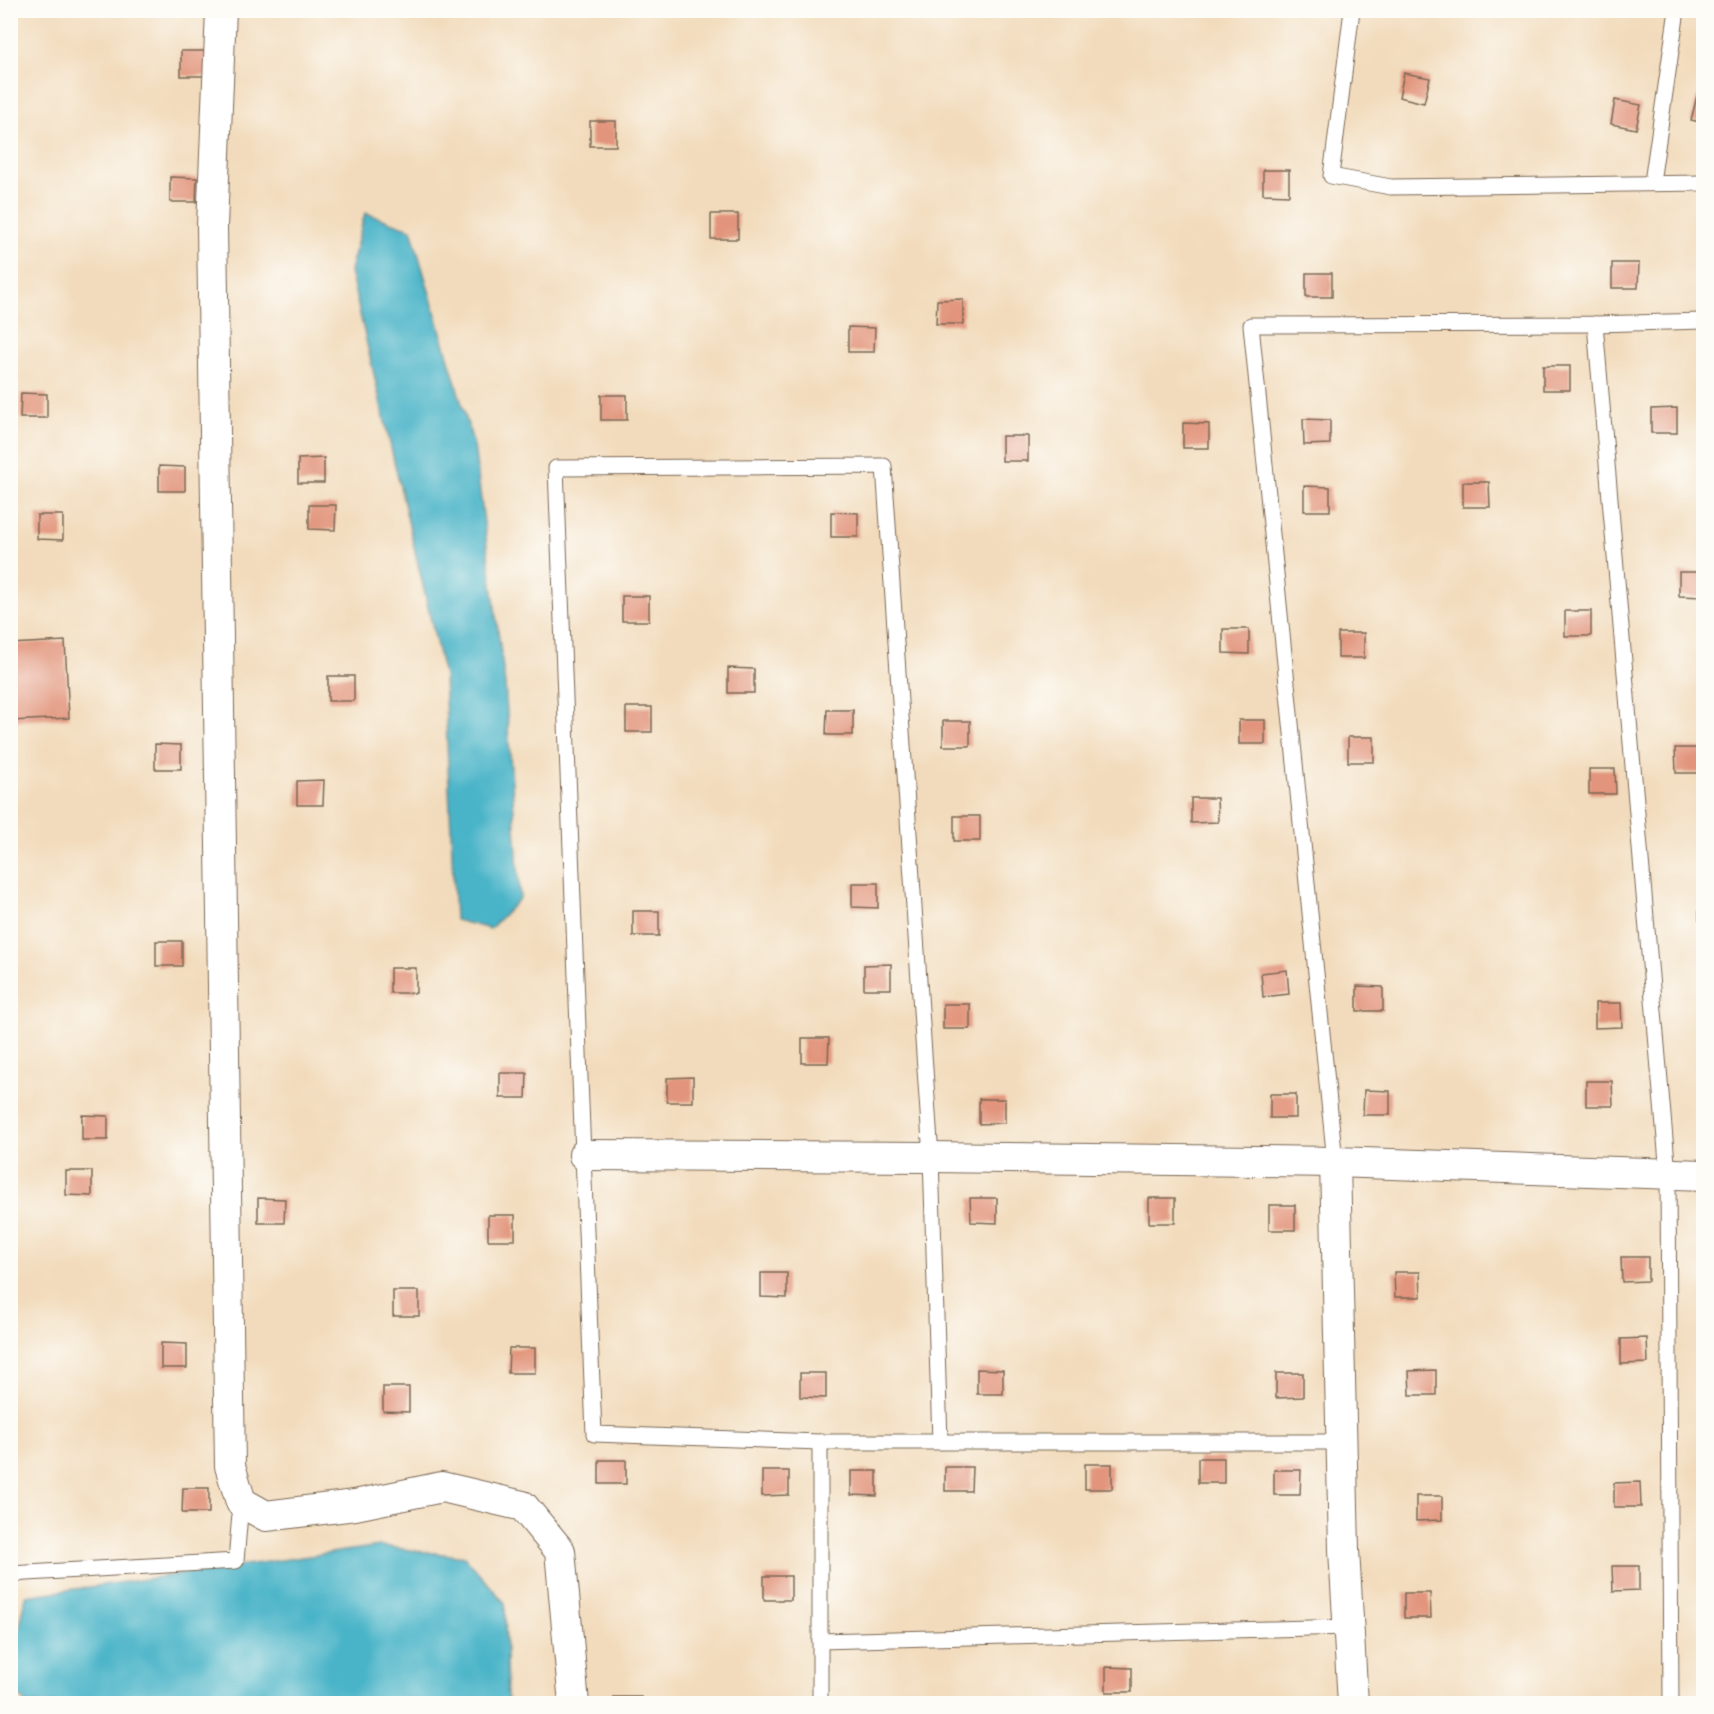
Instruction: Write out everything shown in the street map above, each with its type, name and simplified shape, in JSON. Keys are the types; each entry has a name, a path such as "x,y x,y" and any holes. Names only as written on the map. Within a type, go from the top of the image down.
{"street":[{"path":"221,10 212,226 230,1466 241,1502 266,1516 355,1505 442,1487 523,1506 560,1551 574,1704"},
{"path":"584,1155 1335,1162 1704,1175"},
{"path":"1335,1162 1344,1550 1353,1704"}],"lane":[{"path":"1352,10 1331,176 1391,187 1704,183"},
{"path":"1652,182 1677,10"},
{"path":"1335,1162 1251,326 1704,321"},
{"path":"1595,324 1668,1174 1671,1704"},
{"path":"940,1442 931,1157 884,466 556,468 594,1434 820,1442 940,1442 1341,1442"},
{"path":"820,1442 820,1704"},
{"path":"10,1574 236,1561 241,1502"},
{"path":"820,1641 1349,1627"}],"water":[{"path":"365,213 411,229 474,446 505,684 520,898 490,929 455,920 444,676 350,271"},
{"path":"380,1546 465,1557 505,1603 507,1703 26,1704 11,1686 11,1672 26,1596"}],"building":[{"path":"181,51 207,51 207,76 181,76"},
{"path":"1404,73 1430,78 1424,103 1399,97"},
{"path":"1697,96 1704,98 1704,123 1691,120"},
{"path":"1615,100 1641,105 1636,129 1611,124"},
{"path":"590,121 616,121 616,146 590,146"},
{"path":"1263,170 1289,170 1289,195 1263,194"},
{"path":"170,177 197,178 196,202 170,202"},
{"path":"711,214 738,214 738,239 711,239"},
{"path":"1612,263 1639,263 1638,288 1612,288"},
{"path":"1306,273 1332,273 1332,297 1306,297"},
{"path":"963,299 963,324 936,324 937,300"},
{"path":"848,327 875,328 874,352 848,352"},
{"path":"1543,366 1570,366 1570,390 1543,390"},
{"path":"21,393 47,394 47,418 20,418"},
{"path":"601,395 627,395 627,420 601,420"},
{"path":"1677,408 1677,433 1651,433 1651,409"},
{"path":"1303,419 1330,420 1330,444 1304,445"},
{"path":"1183,423 1209,424 1209,448 1183,448"},
{"path":"1002,436 1028,436 1028,461 1002,461"},
{"path":"324,458 324,483 298,483 298,459"},
{"path":"159,466 185,467 185,491 159,491"},
{"path":"1463,482 1489,482 1490,507 1463,507"},
{"path":"1304,486 1330,487 1330,511 1304,511"},
{"path":"309,505 336,505 335,530 309,529"},
{"path":"831,512 858,513 858,537 831,537"},
{"path":"37,515 63,515 63,540 37,539"},
{"path":"1679,572 1704,572 1704,597 1679,596"},
{"path":"622,596 649,596 649,621 622,621"},
{"path":"1565,611 1591,611 1591,636 1565,636"},
{"path":"1223,629 1249,629 1249,654 1223,653"},
{"path":"1338,633 1364,633 1364,658 1338,658"},
{"path":"65,641 69,718 11,721 10,644"},
{"path":"728,668 754,669 754,693 728,693"},
{"path":"328,676 354,676 354,701 328,701"},
{"path":"626,707 652,707 652,732 626,732"},
{"path":"827,710 853,710 853,735 826,735"},
{"path":"1239,720 1265,720 1265,744 1239,744"},
{"path":"943,721 970,721 970,746 943,746"},
{"path":"1348,737 1374,737 1374,762 1348,762"},
{"path":"155,744 181,745 181,769 155,769"},
{"path":"1675,748 1702,748 1702,773 1676,773"},
{"path":"1589,769 1615,769 1616,794 1589,794"},
{"path":"324,780 323,805 297,805 297,781"},
{"path":"1191,798 1217,798 1218,822 1191,823"},
{"path":"954,816 980,816 980,841 954,841"},
{"path":"852,883 878,883 878,908 852,907"},
{"path":"1699,895 1704,895 1704,920 1699,920"},
{"path":"633,911 659,911 659,936 633,936"},
{"path":"156,941 182,941 182,966 156,966"},
{"path":"891,964 891,989 864,989 864,965"},
{"path":"390,968 416,968 416,993 390,993"},
{"path":"1287,970 1289,994 1263,997 1261,973"},
{"path":"1357,986 1383,987 1383,1011 1357,1011"},
{"path":"1595,1003 1621,1003 1622,1027 1595,1028"},
{"path":"943,1004 970,1004 970,1029 943,1029"},
{"path":"802,1038 829,1038 828,1063 802,1063"},
{"path":"500,1073 527,1073 526,1098 500,1098"},
{"path":"693,1077 693,1102 667,1102 667,1078"},
{"path":"1586,1081 1612,1081 1613,1106 1586,1106"},
{"path":"1364,1090 1390,1091 1390,1115 1363,1115"},
{"path":"1270,1094 1296,1094 1296,1118 1270,1118"},
{"path":"979,1099 1005,1099 1005,1123 979,1124"},
{"path":"82,1115 108,1116 108,1140 82,1140"},
{"path":"66,1171 92,1171 92,1196 66,1195"},
{"path":"258,1198 285,1199 284,1223 258,1223"},
{"path":"970,1198 997,1198 997,1223 971,1222"},
{"path":"1149,1198 1175,1198 1175,1223 1149,1223"},
{"path":"1269,1205 1295,1205 1295,1230 1269,1230"},
{"path":"488,1215 515,1215 515,1240 488,1240"},
{"path":"1621,1257 1648,1257 1648,1281 1622,1282"},
{"path":"1394,1272 1420,1272 1421,1297 1395,1297"},
{"path":"761,1273 787,1273 787,1298 761,1297"},
{"path":"393,1291 419,1291 419,1316 393,1316"},
{"path":"1647,1338 1648,1363 1621,1364 1621,1339"},
{"path":"161,1343 187,1344 187,1368 161,1368"},
{"path":"509,1348 535,1348 535,1373 508,1373"},
{"path":"977,1369 1003,1370 1003,1394 977,1394"},
{"path":"1436,1370 1436,1395 1410,1395 1409,1371"},
{"path":"800,1373 826,1373 826,1398 800,1397"},
{"path":"1276,1373 1303,1373 1303,1397 1276,1398"},
{"path":"383,1387 409,1387 409,1412 383,1411"},
{"path":"1198,1458 1224,1458 1224,1483 1198,1483"},
{"path":"599,1460 626,1460 626,1484 599,1484"},
{"path":"1085,1464 1112,1464 1112,1489 1085,1489"},
{"path":"945,1467 972,1467 971,1491 945,1491"},
{"path":"1274,1470 1301,1470 1300,1495 1274,1495"},
{"path":"762,1471 789,1471 789,1495 762,1496"},
{"path":"851,1471 877,1471 877,1496 851,1495"},
{"path":"1640,1482 1641,1507 1614,1507 1614,1483"},
{"path":"183,1488 209,1488 209,1513 182,1513"},
{"path":"1416,1496 1442,1496 1442,1520 1416,1521"},
{"path":"1612,1566 1639,1566 1639,1590 1613,1591"},
{"path":"764,1576 791,1576 791,1600 764,1600"},
{"path":"1404,1593 1430,1593 1431,1618 1404,1618"},
{"path":"1106,1667 1132,1668 1132,1692 1106,1692"},
{"path":"614,1697 641,1697 641,1704 614,1704"}]}
